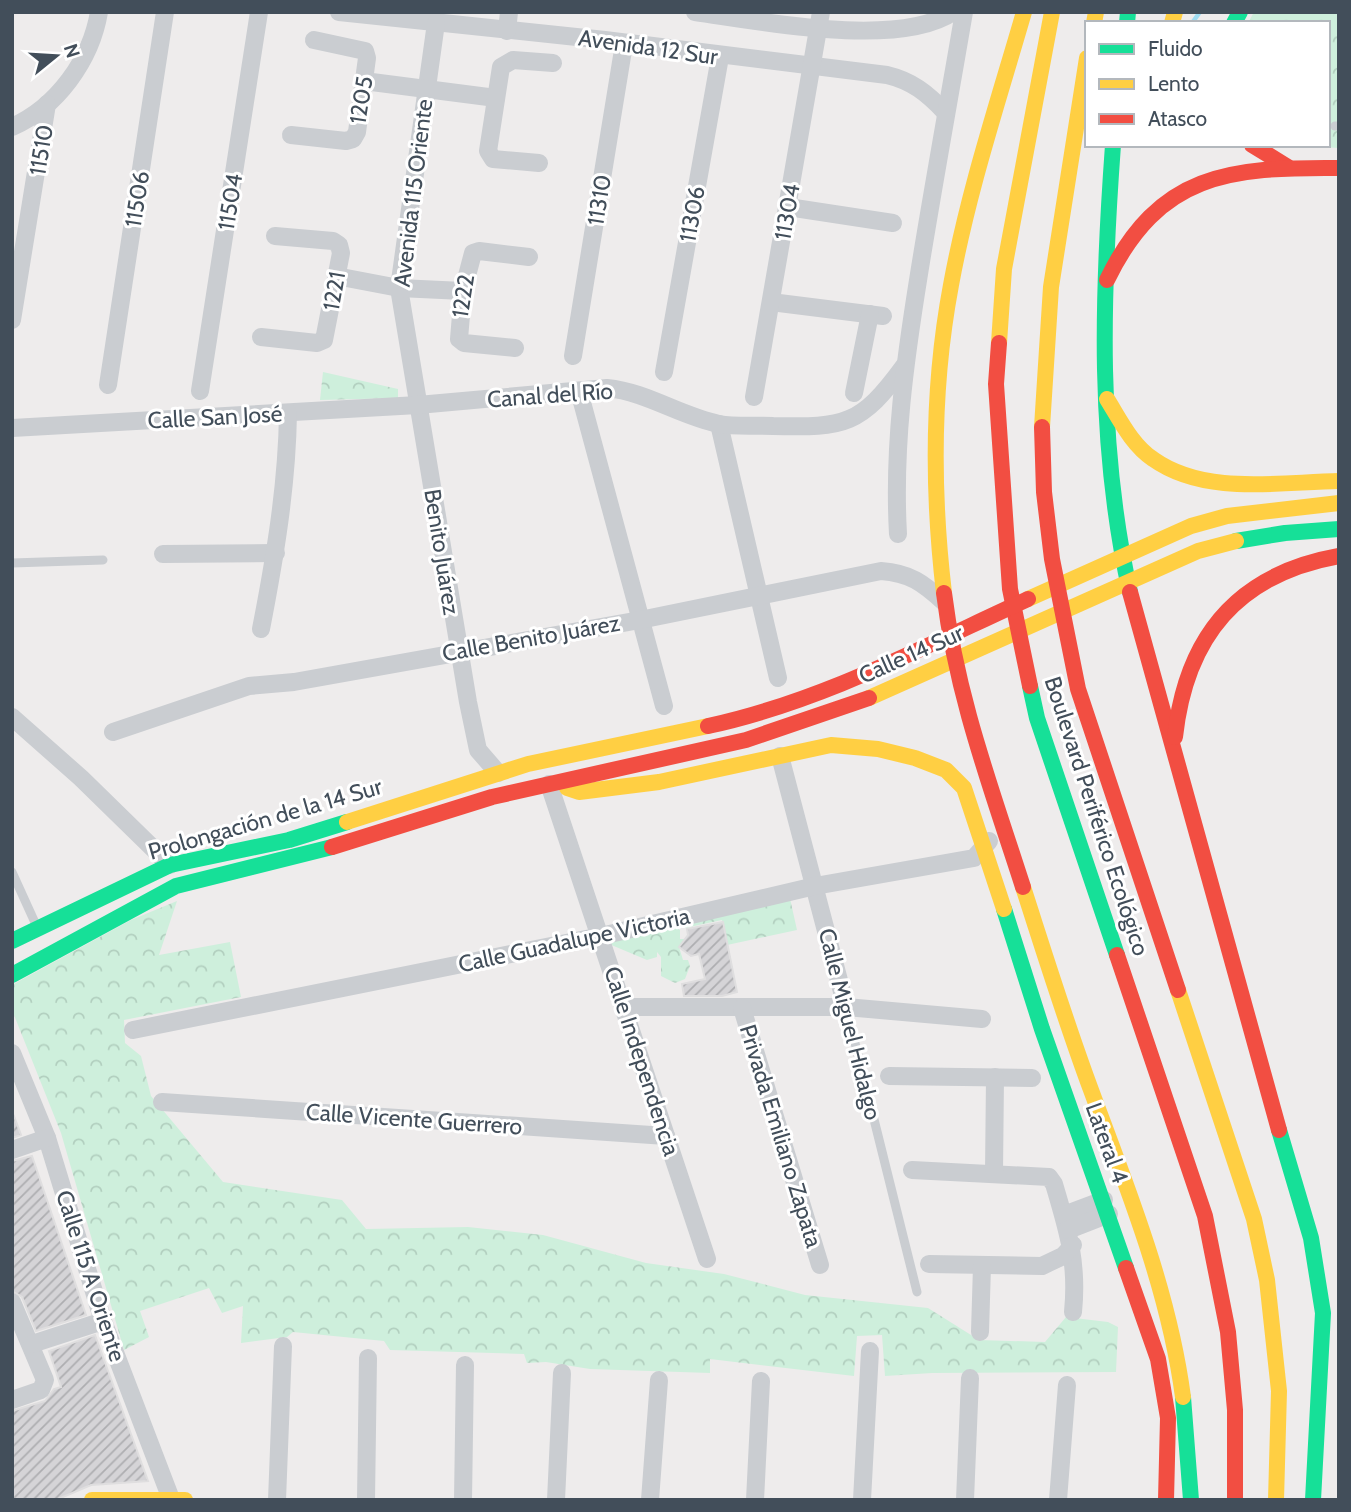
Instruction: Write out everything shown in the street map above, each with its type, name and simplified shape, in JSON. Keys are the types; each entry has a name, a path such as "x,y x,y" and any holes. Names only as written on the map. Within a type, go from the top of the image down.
{"main road":[{"path":"1024,12 959,241 944,326 936,414 944,603 965,711 1066,1021 1164,1295 1179,1358 1191,1472 1191,1500"},
{"name":"Boulevard Periférico Ecológico","path":"1052,12 1004,269 996,384 1010,589 1037,718 1205,1216 1228,1332 1235,1410 1235,1500"},
{"name":"Boulevard Periférico Ecológico","path":"1085,70 1054,259 1045,340 1042,428 1050,539 1078,689 1254,1219 1267,1280 1278,1368 1276,1500"},
{"path":"1112,147 1103,286 1103,390 1117,535 1136,620 1174,748 1259,1065 1311,1238 1323,1313 1314,1500"},
{"path":"1107,192 1126,147"},
{"path":"1255,147 1288,167"},
{"path":"1103,286 1122,251 1142,223 1175,194 1214,180 1288,167 1339,169"},
{"path":"1103,390 1119,424 1143,453 1175,475 1189,480 1225,483 1339,481"},
{"name":"Calle 14 Sur","path":"498,773 601,746 698,728 785,705 842,683 1191,526 1227,516 1339,503"},
{"name":"Calle 14 Sur","path":"492,797 746,740 805,723 851,706 1198,551 1234,540 1274,533 1339,529"},
{"path":"1174,748 1175,714 1188,669 1202,641 1222,615 1237,600 1272,576 1308,561 1339,556"},
{"name":"Lateral 4","path":"553,783 579,792 659,782 831,745 867,745 946,770 965,790 985,843 1042,1029 1107,1207 1158,1359 1168,1418 1166,1500"},
{"name":"Prolongación de la 14 Sur","path":"12,940 170,865 289,840 498,773"},
{"name":"Prolongación de la 14 Sur","path":"12,975 176,886 312,853 492,797"},
{"path":"1042,1029 1066,1021"},
{"path":"92,1500 178,1499"}],"street":[{"path":"12,127 26,121 47,104 72,76 86,54 99,12"},
{"name":"11506","path":"108,385 165,12"},
{"name":"11504","path":"200,391 259,12"},
{"name":"Avenida 12 Sur","path":"339,12 902,79 925,92 945,112"},
{"path":"507,31 509,12"},
{"name":"Avenida 12 Sur","path":"695,12 820,20 908,20 929,23 953,12"},
{"path":"898,534 895,472 904,366 964,12"},
{"name":"11304","path":"754,397 820,20"},
{"name":"Avenida 115 Oriente","path":"418,405 399,288 436,23"},
{"name":"1205","path":"291,135 353,139 364,81 367,58 365,51 314,40"},
{"name":"11310","path":"573,356 624,44"},
{"name":"11306","path":"664,372 720,57"},
{"path":"539,163 490,156 488,151 500,67 505,61 553,63"},
{"path":"364,81 496,98"},
{"name":"11510","path":"12,320 47,104"},
{"path":"788,207 893,223"},
{"name":"1221","path":"261,337 317,342 324,340 341,253 339,245 332,241 275,236"},
{"name":"1222","path":"515,348 464,343 458,339 463,291 469,259 473,253 479,251 529,257"},
{"path":"336,276 399,288 463,291"},
{"path":"771,302 877,315 854,393"},
{"name":"Canal del Río","path":"418,405 579,391 625,390 719,424 816,427 844,422 872,407 904,366"},
{"path":"579,391 664,706"},
{"name":"Calle San José","path":"12,428 418,405"},
{"name":"Benito Juárez","path":"418,405 458,650 478,750 485,762 498,773"},
{"path":"261,629 276,553 285,480 288,413"},
{"path":"719,424 778,678"},
{"path":"163,554 276,553"},
{"name":"Calle Benito Juárez","path":"113,732 249,686 295,682 458,650 640,620 881,571 904,573 920,580 944,603"},
{"path":"12,717 170,865"},
{"name":"Calle Miguel Hidalgo","path":"780,756 846,1007"},
{"name":"Calle Independencia","path":"553,783 623,1007 707,1259"},
{"name":"Calle Guadalupe Victoria","path":"133,1030 601,936 815,886 974,858 985,843 1007,835"},
{"path":"623,1007 846,1007 982,1019"},
{"name":"Privada Emiliano Zapata","path":"742,1008 820,1265"},
{"name":"Calle 115 A Oriente","path":"12,1053 47,1138 103,1321 178,1499"},
{"path":"889,1076 1032,1078"},
{"path":"994,1173 995,1077"},
{"name":"Calle Vicente Guerrero","path":"162,1102 666,1136"},
{"path":"12,1150 47,1138"},
{"path":"912,1171 1048,1177 1054,1184 1068,1230 1077,1278 1073,1312"},
{"path":"929,1264 1042,1266 1063,1256 1068,1230 1107,1207"},
{"path":"980,1332 982,1266"},
{"path":"12,1302 32,1344 44,1385 41,1390 12,1400"},
{"path":"32,1344 103,1321"},
{"path":"277,1500 283,1346"},
{"path":"862,1500 870,1351"},
{"path":"366,1500 368,1358"},
{"path":"463,1500 465,1366"},
{"path":"556,1500 562,1373"},
{"path":"965,1500 970,1378"},
{"path":"650,1500 659,1380"},
{"path":"755,1500 761,1381"},
{"path":"1058,1500 1067,1385"}],"lane":[{"path":"12,563 103,560"},
{"path":"12,872 37,929"},
{"name":"Calle Miguel Hidalgo","path":"846,1007 917,1292"}],"green space":[{"path":"1254,12 1339,12 1339,148 1323,147 1330,147 1330,21 1249,21"},
{"path":"323,372 398,389 398,398 320,400"},
{"path":"789,894 797,930 727,945 722,920 685,928 684,924"},
{"path":"177,901 159,955 230,942 241,997 124,1020 125,1043 141,1056 151,1096 223,1182 342,1200 366,1229 468,1227 543,1235 646,1263 724,1274 805,1295 928,1308 979,1340 1045,1342 1066,1317 1108,1322 1118,1327 1116,1372 932,1373 885,1376 882,1335 857,1336 854,1376 710,1359 710,1373 590,1369 546,1362 527,1363 524,1354 390,1350 384,1341 293,1332 287,1337 241,1343 243,1306 222,1313 209,1288 140,1311 149,1337 124,1350 61,1133 12,1010 12,985 131,920"},
{"path":"675,927 680,930 680,939 685,939 679,947 683,960 688,960 690,966 685,979 675,983 661,976 661,957 657,952 657,957 647,960 609,944 613,935"}],"building":[{"path":"723,922 737,992 722,996 684,996 682,984 705,979 699,954 691,956 679,947 688,935 687,929"},
{"path":"14,1116 21,1135 12,1138 12,1117"},
{"path":"32,1156 86,1315 36,1331 22,1297 12,1291 12,1161"},
{"path":"95,1335 148,1481 91,1485 56,1500 12,1500 12,1411 45,1401 54,1389 61,1387 49,1351"}],"waterway":[{"path":"1193,21 1200,12"}],"traffic: fast":[{"path":"1127,21 1128,12"},
{"path":"1235,21 1240,12"},
{"path":"1113,147 1106,258 1107,425 1119,536 1130,592"},
{"path":"1236,541 1285,533 1339,529"},
{"path":"1030,686 1037,718 1117,955"},
{"path":"12,941 170,865 289,840 347,822"},
{"path":"12,975 176,886 332,847"},
{"path":"1004,909 1042,1029 1126,1268"},
{"path":"1279,1130 1311,1238 1323,1313 1313,1500"},
{"path":"1183,1397 1191,1500"}],"traffic: slow":[{"path":"944,593 937,516 936,439 945,323 966,216 1024,12"},
{"path":"999,343 1004,269 1052,12"},
{"path":"1094,21 1096,12"},
{"path":"1173,21 1175,12"},
{"path":"1042,427 1051,287 1085,71"},
{"path":"1107,399 1139,447 1173,471 1196,478 1243,484 1339,481"},
{"path":"1028,599 1191,526 1227,516 1339,503"},
{"path":"869,698 1198,551 1236,541"},
{"path":"347,822 528,764 708,726"},
{"path":"567,788 579,792 659,782 831,745 878,749 915,758 946,770 964,788 1004,909"},
{"path":"1023,887 1073,1040 1146,1241 1168,1318 1183,1397"},
{"path":"1178,990 1254,1219 1267,1280 1279,1391 1276,1500"},
{"path":"92,1500 185,1500"}],"traffic: jam":[{"path":"1255,147 1288,167"},
{"path":"1107,280 1127,244 1150,217 1174,197 1201,184 1231,175 1264,170 1339,168"},
{"path":"999,343 996,384 1010,589 1030,686"},
{"path":"1042,427 1044,492 1052,559 1078,689 1178,990"},
{"path":"1175,737 1181,701 1191,669 1205,640 1223,615 1246,595 1272,578 1303,565 1339,556"},
{"path":"1130,592 1279,1130"},
{"path":"944,593 966,706 1023,887"},
{"path":"708,726 750,716 831,688 1028,599"},
{"path":"332,847 492,797 746,740 869,698"},
{"path":"1117,955 1205,1216 1228,1332 1235,1410 1235,1500"},
{"path":"1126,1268 1158,1359 1168,1418 1166,1500"}]}
